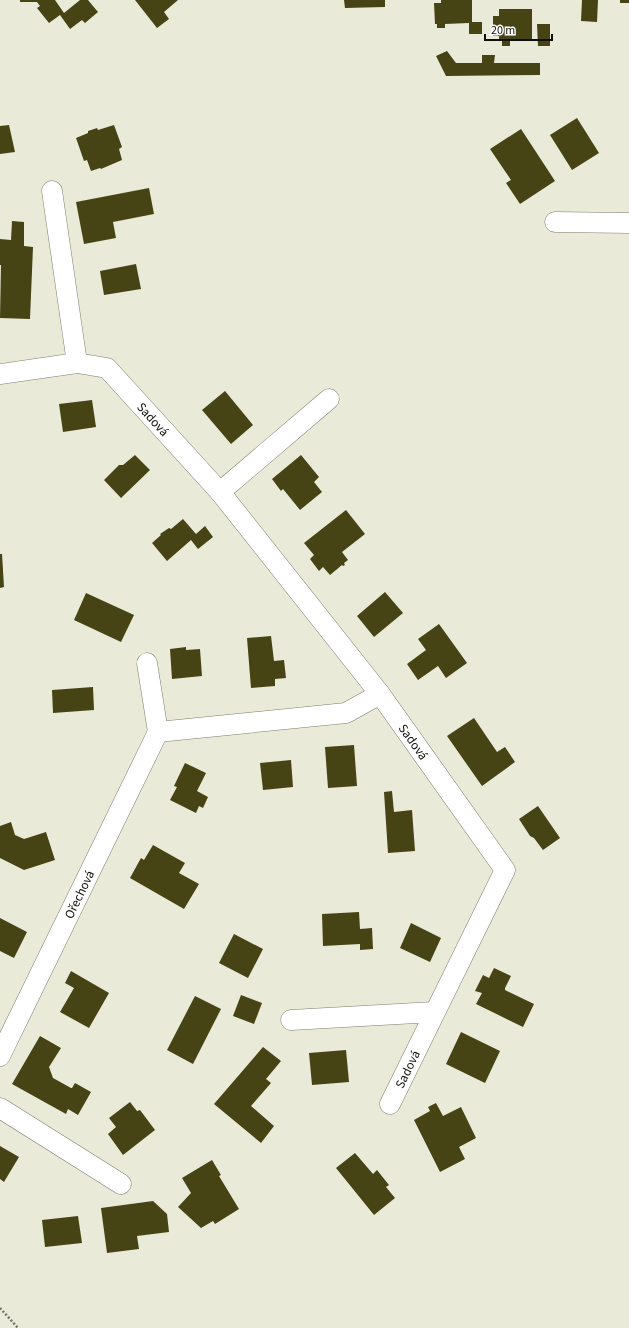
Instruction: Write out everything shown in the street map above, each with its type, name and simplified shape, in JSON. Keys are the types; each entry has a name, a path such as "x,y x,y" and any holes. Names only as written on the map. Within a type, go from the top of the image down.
{"street":[{"path":"52,191 77,363"},
{"path":"555,222 629,223"},
{"name":"Sadová","path":"0,374 77,363 107,368 220,492 380,694 505,870 390,1104"},
{"path":"220,492 329,399"},
{"path":"147,663 158,732 346,713 380,694"},
{"name":"Ořechová","path":"0,1056 158,732"},
{"path":"291,1020 434,1012"},
{"path":"0,1108 121,1184"}],"path":[{"path":"0,1308 18,1328"}],"building":[{"path":"20,0 55,0 64,13 80,0 88,0 98,12 85,23 82,20 70,29 60,15 49,23 37,8 40,6 37,2 20,2"},
{"path":"135,0 178,0 164,12 169,19 157,28"},
{"path":"344,0 385,0 385,7 345,8"},
{"path":"441,0 472,0 472,22 482,22 482,34 469,34 469,23 445,24 445,28 437,28 437,24 435,24 434,3 441,3"},
{"path":"582,0 598,0 597,22 581,21"},
{"path":"620,0 629,0 629,3 620,3"},
{"path":"499,9 532,9 532,40 510,41 510,46 502,46 502,41 499,41 499,36 493,36 493,16 499,16"},
{"path":"537,24 550,24 550,46 538,46"},
{"path":"447,51 456,63 482,63 482,55 495,55 494,63 540,63 540,75 446,76 436,56"},
{"path":"577,118 599,153 572,170 550,135"},
{"path":"9,125 15,152 0,154 0,126"},
{"path":"114,125 122,147 119,149 122,160 101,169 91,171 87,160 84,161 76,138 88,133 88,131 97,128 98,130"},
{"path":"521,129 555,181 520,204 506,183 511,180 490,149"},
{"path":"149,188 154,214 113,222 116,238 84,244 76,202"},
{"path":"12,221 24,222 24,246 33,247 30,319 0,318 0,239 11,240"},
{"path":"136,264 141,289 104,295 100,271"},
{"path":"225,391 253,425 231,444 202,410"},
{"path":"92,400 96,427 63,432 59,404"},
{"path":"135,455 150,470 121,498 104,480 119,465 123,465"},
{"path":"301,455 319,477 314,482 322,492 300,510 283,489 281,491 272,479"},
{"path":"346,510 365,534 342,552 348,560 344,563 345,565 342,565 330,575 323,567 319,571 310,559 314,555 304,543"},
{"path":"183,519 196,534 205,526 213,537 198,549 191,540 167,561 152,543 161,535 160,534 169,528 171,529"},
{"path":"0,554 2,554 4,587 0,588"},
{"path":"385,592 403,613 374,637 357,616"},
{"path":"86,593 134,615 121,642 74,620"},
{"path":"439,624 467,663 446,678 438,666 418,680 407,664 426,650 418,639"},
{"path":"271,636 274,661 284,660 286,678 275,679 275,686 251,688 247,638"},
{"path":"186,647 186,650 200,649 202,676 172,679 170,649"},
{"path":"93,687 94,710 53,713 52,690"},
{"path":"474,718 497,752 505,747 515,762 482,786 447,736"},
{"path":"354,745 357,786 328,788 325,747"},
{"path":"291,760 293,787 263,790 260,763"},
{"path":"185,763 206,773 197,791 208,797 203,808 199,806 196,813 170,800 177,787 174,786"},
{"path":"392,791 394,812 412,810 415,851 388,853 384,792"},
{"path":"538,806 560,838 543,850 534,838 530,836 519,819"},
{"path":"11,822 15,835 24,839 46,832 55,860 24,870 0,858 0,826"},
{"path":"153,845 185,863 179,873 199,884 184,909 130,878 141,858 144,860"},
{"path":"359,912 360,929 372,928 373,949 360,950 360,944 323,946 322,914"},
{"path":"0,918 27,932 14,958 0,951"},
{"path":"411,923 441,938 430,962 400,948"},
{"path":"234,934 263,949 248,978 219,963"},
{"path":"494,968 511,976 505,990 534,1004 523,1027 476,1004 482,993 475,991 483,975 489,978"},
{"path":"71,971 109,993 89,1028 60,1012 74,988 65,983"},
{"path":"241,995 262,1003 254,1024 233,1016"},
{"path":"195,996 221,1009 193,1064 167,1050"},
{"path":"461,1032 500,1051 485,1083 446,1064"},
{"path":"40,1036 61,1048 49,1067 53,1078 71,1088 75,1083 91,1092 78,1115 68,1109 66,1114 12,1084"},
{"path":"263,1047 281,1061 266,1079 271,1083 251,1106 274,1126 261,1143 214,1104"},
{"path":"346,1050 349,1082 312,1085 309,1053"},
{"path":"130,1102 137,1111 140,1110 155,1130 123,1155 108,1134 116,1127 109,1118"},
{"path":"436,1103 443,1116 461,1107 476,1138 459,1147 465,1159 440,1172 414,1120 430,1111 428,1107"},
{"path":"0,1146 19,1157 4,1182 0,1179"},
{"path":"355,1153 373,1174 377,1170 389,1185 386,1187 395,1198 374,1215 336,1168"},
{"path":"212,1160 221,1175 219,1176 239,1209 215,1224 213,1221 201,1228 178,1207 191,1193 182,1178"},
{"path":"153,1201 167,1214 169,1232 137,1236 139,1249 107,1253 101,1208"},
{"path":"78,1216 82,1243 45,1247 42,1220"}]}
